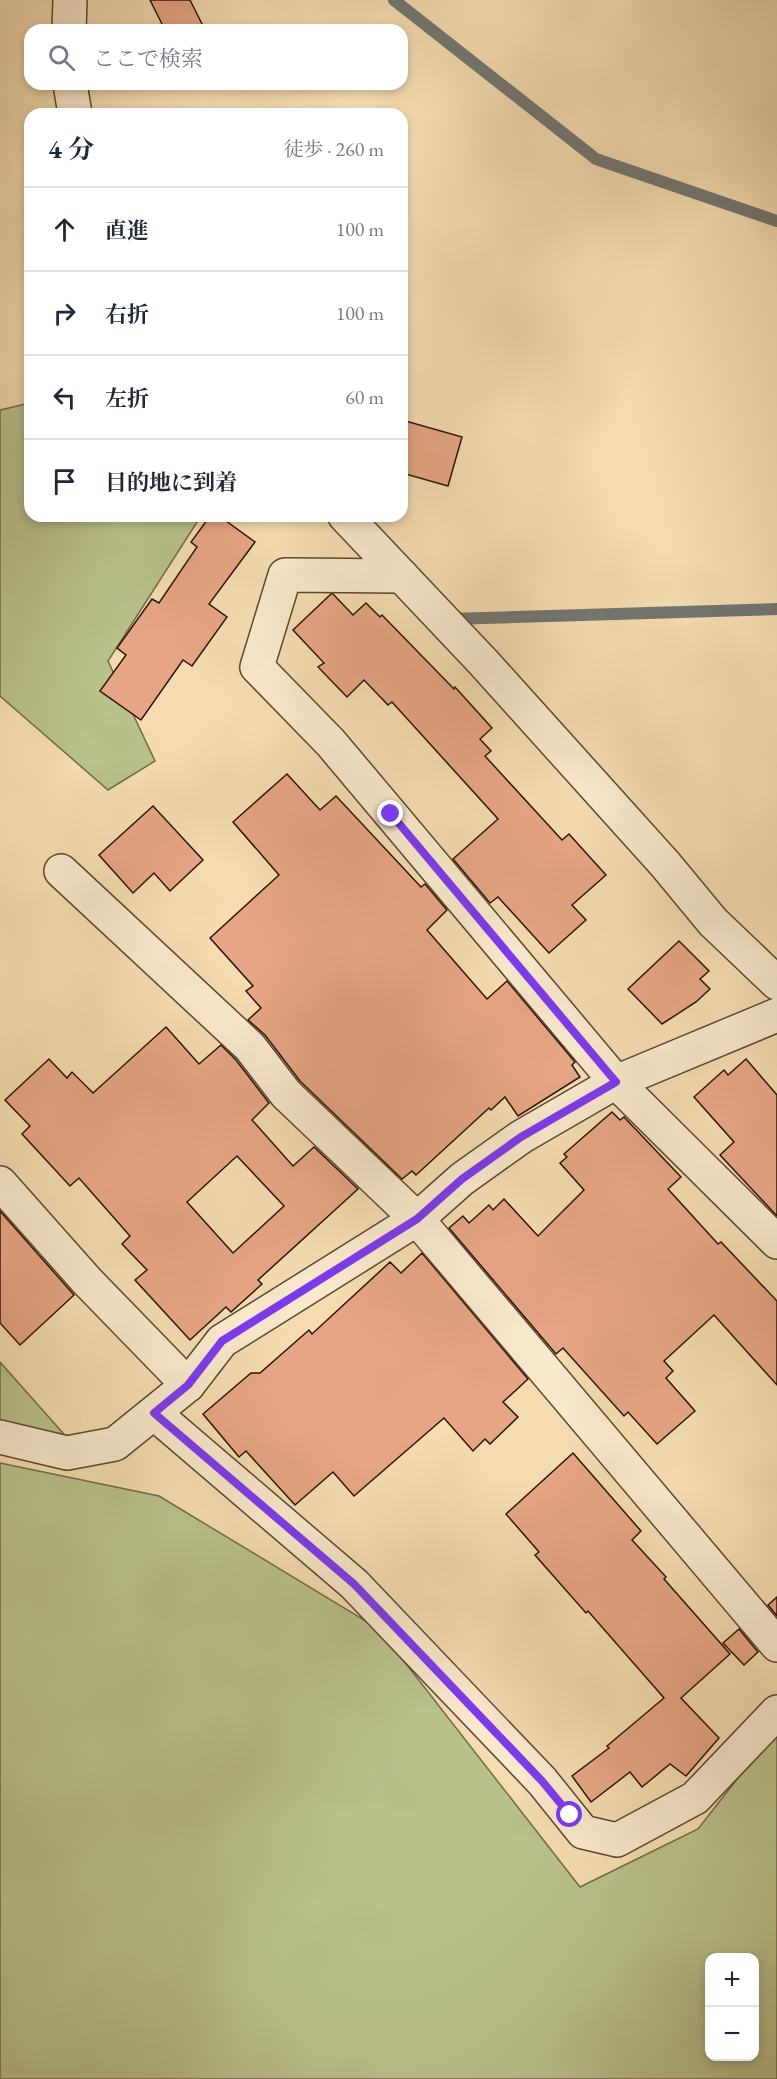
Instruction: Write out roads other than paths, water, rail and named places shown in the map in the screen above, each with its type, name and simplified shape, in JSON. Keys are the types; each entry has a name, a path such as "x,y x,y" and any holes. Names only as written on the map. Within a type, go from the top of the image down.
{"street":[{"path":"69,24 70,0"},
{"path":"71,90 74,108"},
{"path":"351,522 484,663 713,922 777,983"},
{"path":"402,576 285,575 257,667 331,743 616,1082 777,1242"},
{"path":"61,872 250,1047 286,1094 417,1219 777,1645"},
{"path":"0,1437 66,1454 115,1444 188,1385 222,1341 417,1219 462,1179 521,1137 616,1082 777,1015"},
{"path":"0,1183 87,1281 188,1385"},
{"path":"154,1413 354,1584 542,1781 583,1832 617,1840 695,1798 777,1712"}],"waterway":[{"path":"394,0 596,159 777,221"},
{"path":"449,619 777,609"}]}
